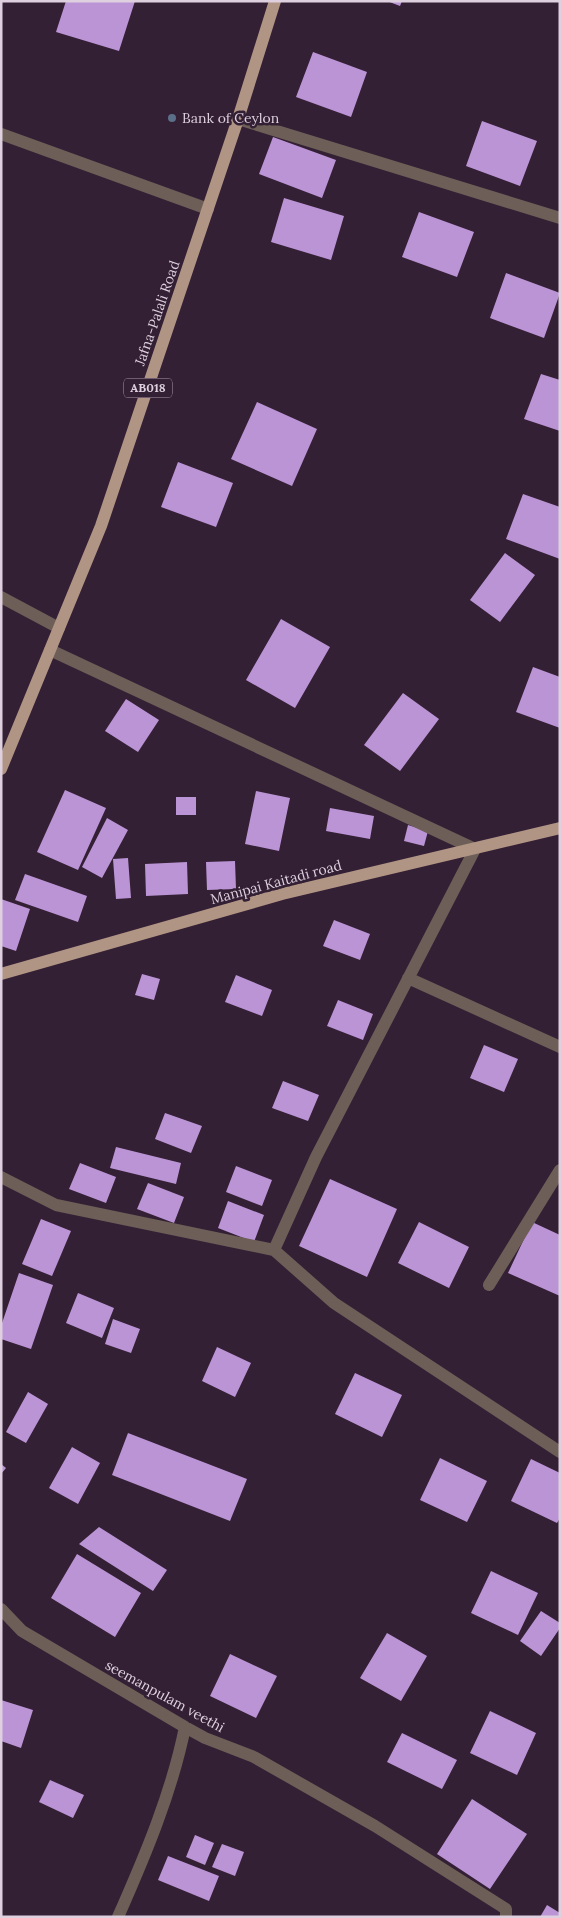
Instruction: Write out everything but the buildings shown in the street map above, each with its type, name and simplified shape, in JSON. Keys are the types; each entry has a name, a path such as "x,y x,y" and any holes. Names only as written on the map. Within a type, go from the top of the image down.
{"main road":[{"name":"Jafna-Palali Road","path":"1,769 102,526 238,119 275,1"},
{"name":"Manipai Kaitadi road","path":"1,974 282,894 560,828"}],"street":[{"path":"238,119 560,218"},
{"path":"1,134 208,209"},
{"path":"1,597 59,628"},
{"path":"50,650 475,849 316,1157 274,1250"},
{"path":"408,978 560,1047"},
{"path":"489,1285 560,1170"},
{"path":"1,1177 56,1205 274,1250 334,1303 560,1452"},
{"name":"seemanpulam veethi","path":"1,1609 22,1631 185,1727 205,1738 254,1757 375,1826 506,1908 506,1917"},
{"path":"118,1917 144,1857 180,1753 185,1727"}],"place":[{"name":"Bank of Ceylon","path":"172,118"}]}
